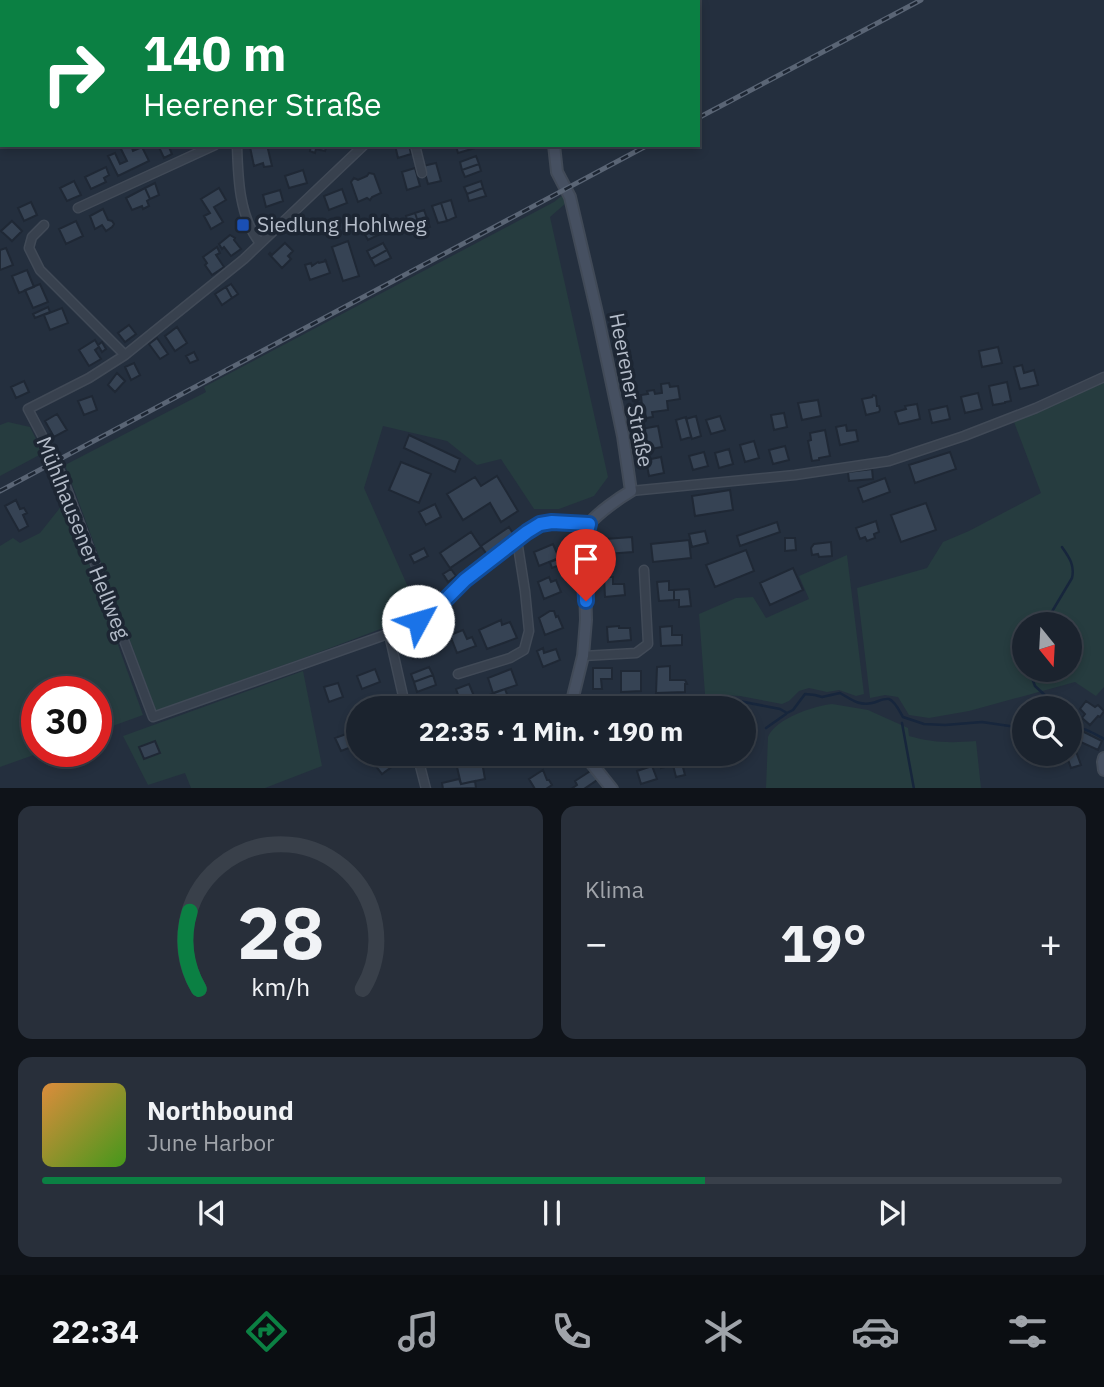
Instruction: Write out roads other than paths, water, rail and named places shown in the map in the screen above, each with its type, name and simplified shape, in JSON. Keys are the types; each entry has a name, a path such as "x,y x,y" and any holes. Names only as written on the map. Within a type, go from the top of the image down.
{"street":[{"path":"78,208 211,147"},
{"path":"237,147 238,178 243,202 251,232 260,243"},
{"name":"Mühlhausener Hellweg","path":"362,147 244,259 125,355 89,378 28,409 62,476 153,717 389,634"},
{"path":"416,147 422,173"},
{"name":"Heerener Straße","path":"554,147 557,172 569,197 597,313 631,491 589,524"},
{"path":"44,225 32,237 29,248 40,270 125,355"},
{"path":"631,491 795,475 888,461 964,436 1036,408 1104,377"},
{"path":"403,696 389,634 434,611 465,580 527,532 540,524 552,522 589,524 584,545 586,601 583,656 573,696"},
{"path":"458,674 510,658 524,650 529,631 517,540"},
{"path":"583,656 636,653 648,644 644,570"},
{"path":"1104,758 1104,770"},
{"path":"419,766 426,788"},
{"path":"593,766 610,788"}],"waterway":[{"path":"1052,612 1073,573 1072,565 1062,547"},
{"path":"1034,682 1046,696"},
{"path":"756,704 787,713 793,710 805,694 822,697 840,693 863,704 889,699 903,717 924,724 982,722 1012,726"},
{"path":"766,728 786,714"},
{"path":"902,723 914,788"},
{"path":"1082,729 1104,739"}],"railway":[{"path":"700,117 921,0"},
{"path":"0,491 644,147"}],"place":[{"name":"Siedlung Hohlweg","path":"243,225"}]}
